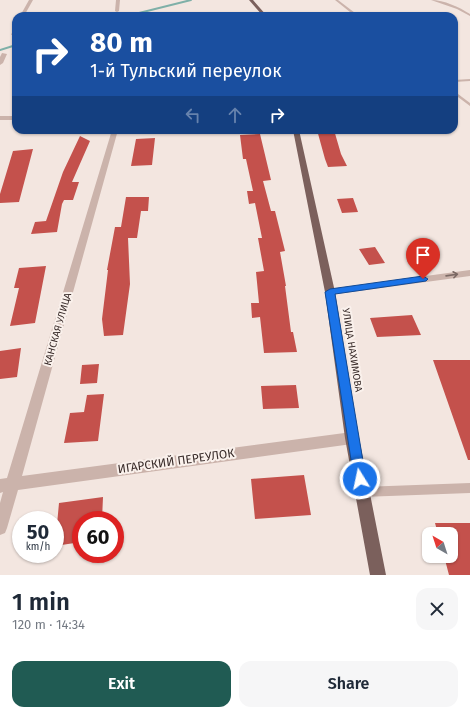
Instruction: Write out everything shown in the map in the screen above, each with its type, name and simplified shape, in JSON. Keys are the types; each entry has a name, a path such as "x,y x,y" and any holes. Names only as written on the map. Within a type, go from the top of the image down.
{"main road":[{"path":"251,0 262,12"},
{"name":"УЛИЦА НАХИМОВА","path":"297,134 330,292 352,438 378,575"}],"street":[{"path":"24,12 31,0"},
{"path":"117,11 118,0"},
{"path":"0,63 4,54"},
{"path":"0,118 12,118"},
{"name":"КАНСКАЯ УЛИЦА","path":"0,528 6,484 114,134"},
{"path":"330,292 470,273"},
{"name":"ИГАРСКИЙ ПЕРЕУЛОК","path":"6,484 352,438"}],"lane":[{"path":"336,0 352,12"},
{"path":"432,0 458,8 470,15"},
{"path":"458,8 464,8"},
{"path":"458,81 470,80"},
{"path":"458,95 470,105"},
{"path":"362,492 470,488"}],"building":[{"path":"260,134 271,180 263,181 271,211 275,211 285,251 280,252 286,286 291,332 293,332 297,352 264,353 260,317 252,318 251,303 259,303 256,272 264,271 258,238 262,238 255,203 249,204 247,191 253,191 246,159 243,159 240,135"},
{"path":"318,134 335,134 341,154 347,166 328,167"},
{"path":"80,136 90,141 72,182 79,182 73,200 64,200 62,204 57,232 31,234 35,222 46,221 63,172"},
{"path":"155,138 152,165 131,166 136,139"},
{"path":"33,149 19,202 0,203 0,194 13,151"},
{"path":"126,197 149,197 148,211 141,211 137,238 128,238 130,284 123,335 104,336 102,319 107,270 115,227 121,227"},
{"path":"353,198 358,212 342,213 337,199"},
{"path":"375,247 385,263 369,265 359,249"},
{"path":"46,266 35,323 10,326 19,288 14,288 19,268"},
{"path":"412,315 421,335 377,337 370,318"},
{"path":"21,348 17,377 0,379 0,351"},
{"path":"433,360 470,360 470,460 468,460"},
{"path":"99,364 97,383 80,384 82,365"},
{"path":"296,385 299,408 263,409 261,386"},
{"path":"104,394 98,441 64,443 70,413 84,412 87,395"},
{"path":"304,475 311,515 255,519 251,479"},
{"path":"103,497 102,511 72,511 72,543 64,545 64,511 58,511 59,503"},
{"path":"435,523 470,523 470,575 449,575 446,563 458,563 458,527 436,527"}],"waterway":[{"path":"143,12 191,0"},
{"path":"0,50 12,46"}],"route":[{"path":"360,479 352,438 330,292 423,279"}]}
